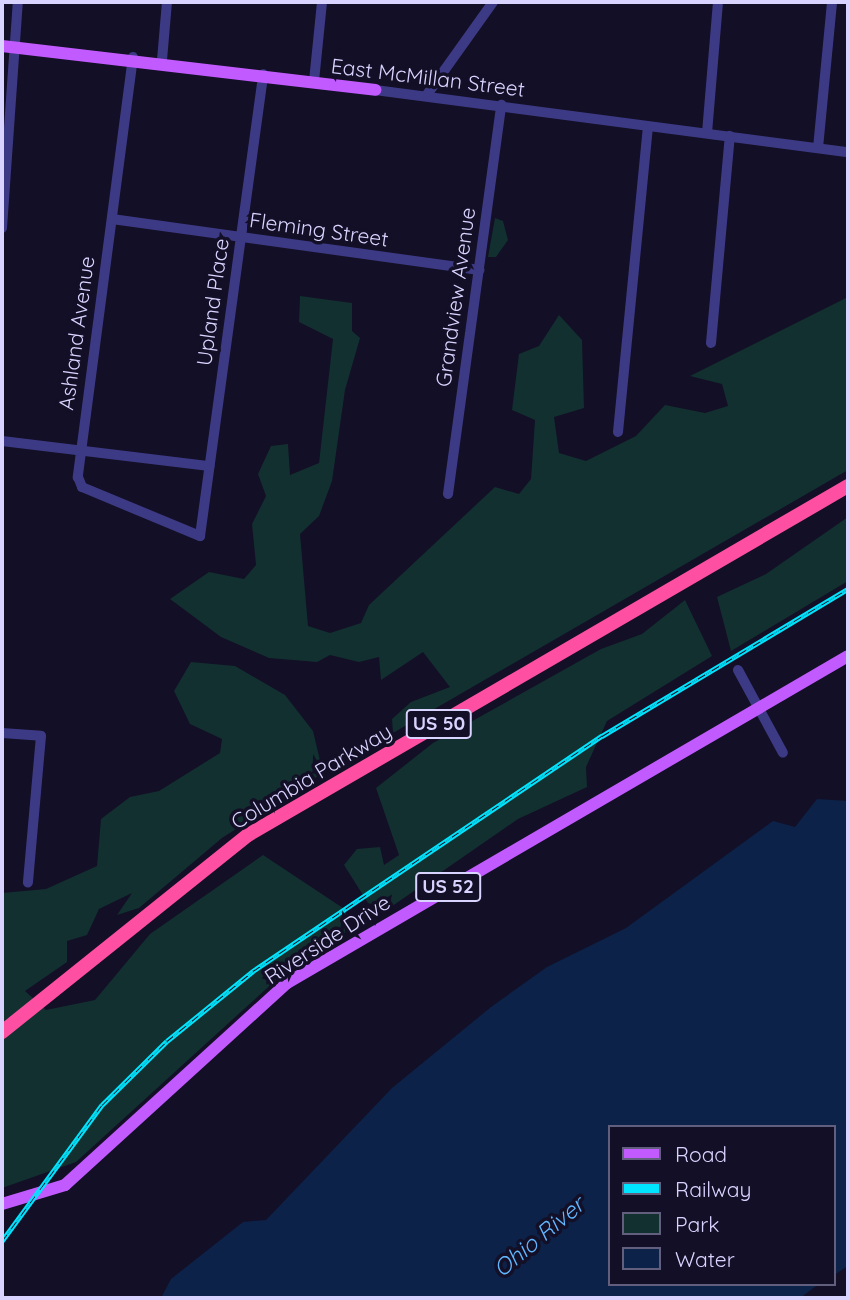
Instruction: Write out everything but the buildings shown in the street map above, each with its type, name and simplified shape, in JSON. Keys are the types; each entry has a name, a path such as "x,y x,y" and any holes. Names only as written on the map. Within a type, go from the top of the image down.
{"highway":[{"name":"Columbia Parkway","path":"2,1032 50,990 248,835 848,486"}],"main road":[{"name":"East McMillan Street","path":"8,46 162,60 375,90"},
{"name":"Riverside Drive","path":"2,1204 65,1185 287,983 848,656"}],"street":[{"path":"2,228 8,46 18,2"},
{"path":"162,60 167,2"},
{"path":"314,81 322,2"},
{"path":"426,96 493,2"},
{"path":"708,133 718,2"},
{"path":"818,148 832,2"},
{"name":"Ashland Avenue","path":"134,57 79,448 82,486 200,536"},
{"name":"Upland Place","path":"200,536 263,74"},
{"name":"East McMillan Street","path":"375,90 848,152"},
{"name":"Grandview Avenue","path":"448,494 501,105"},
{"path":"618,432 648,126"},
{"path":"711,343 730,136"},
{"name":"Fleming Street","path":"112,219 479,270"},
{"path":"2,441 79,448 209,466"},
{"path":"737,670 783,753"},
{"path":"2,733 41,736 28,882"}],"green space":[{"path":"495,218 503,221 508,240 496,257 488,257"},
{"path":"300,296 352,303 352,331 360,338 345,390 332,481 319,516 300,534 308,626 330,633 361,623 369,605 495,487 519,494 531,479 535,420 512,410 519,354 539,346 559,315 582,340 584,408 554,417 559,453 586,461 636,436 665,405 705,413 728,406 722,384 690,376 848,297 848,470 393,733 392,719 411,702 450,687 423,652 381,680 379,657 359,662 330,655 317,662 269,658 221,637 170,599 209,572 244,579 256,565 252,524 266,496 258,474 271,446 288,444 290,475 319,463 333,339 299,322"},
{"path":"848,517 848,581 731,651 717,597 766,574"},
{"path":"685,600 712,656 607,721 586,767 587,787 518,819 388,909 368,903 344,865 357,849 380,847 384,865 399,855 376,788 433,743 601,649 642,634"},
{"path":"191,662 235,666 285,695 313,731 323,773 222,838 139,908 117,915 132,893 99,909 87,935 67,941 67,962 25,991 46,1010 95,1000 150,934 263,855 346,910 345,933 288,969 76,1162 2,1188 2,893 46,889 97,866 101,819 130,797 159,791 220,753 222,739 190,724 174,691"}],"water":[{"name":"Ohio River","path":"817,799 848,801 848,1266 836,1274 836,1125 608,1125 608,1286 816,1286 800,1298 161,1298 171,1279 243,1222 266,1220 392,1088 491,1007 547,967 626,928 773,821 795,827"}],"railway":[{"path":"2,1241 102,1105 167,1041 253,971 602,736 848,589"}]}
